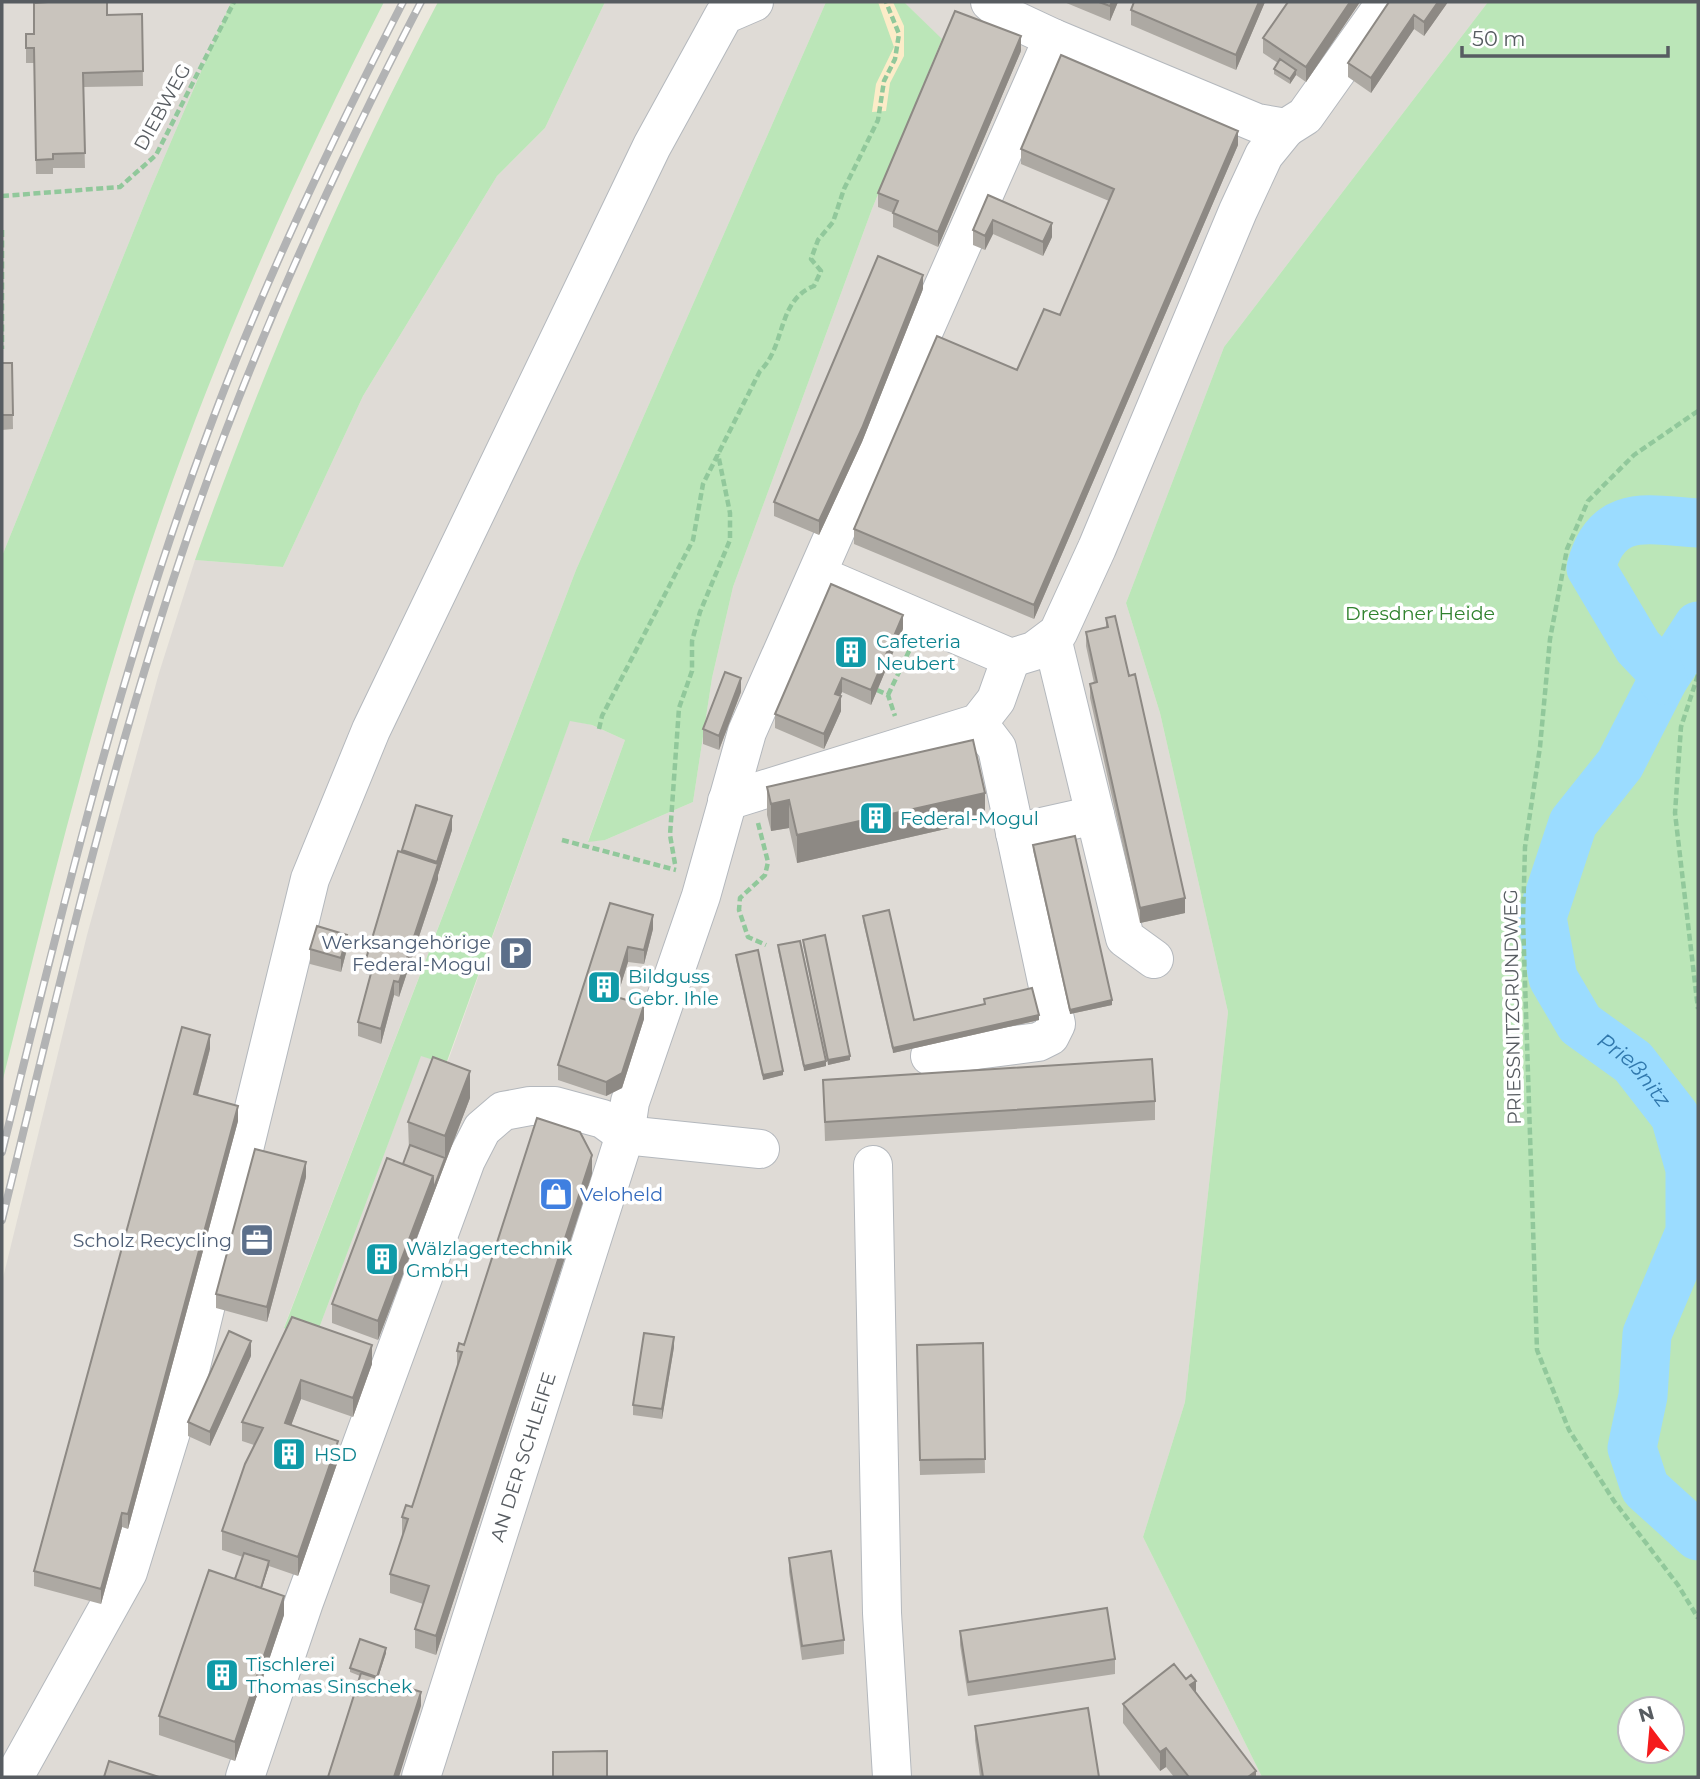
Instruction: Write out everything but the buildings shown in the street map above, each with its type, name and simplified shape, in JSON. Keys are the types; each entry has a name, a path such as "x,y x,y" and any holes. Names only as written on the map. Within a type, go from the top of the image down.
{"street":[{"path":"990,2 1006,16 1054,37 1257,123 1286,128"},
{"path":"818,575 1011,658 1034,651 1058,633 1097,548 1264,155 1286,128 1305,116 1385,2"},
{"path":"14,1777 128,1572 190,1370 310,879 371,730 436,593 652,146 731,6"},
{"name":"AN DER SCHLEIFE","path":"421,1777 625,1135 630,1102 698,865 741,807 747,732 1054,37"},
{"path":"1052,638 1125,938 1154,959"},
{"path":"741,807 978,723 996,700 1011,658"},
{"path":"930,1056 1038,1042 1050,1036 1056,1024 997,748 978,723"},
{"path":"1015,833 1095,815"},
{"path":"244,1777 304,1602 466,1160 482,1129 503,1111 555,1106 603,1119 625,1135 760,1149"},
{"path":"873,1165 882,1614 892,1777"}],"path":[{"name":"DIEBWEG","path":"2,196 120,187 156,155 234,2"},
{"path":"599,729 602,716 693,540 703,484 718,450 760,371 771,361 790,303 803,290 814,286 821,271 811,258 818,240 833,222 844,189 877,120 884,81 895,59 899,34 886,2"},
{"path":"2,230 2,349"},
{"name":"PRIESSNITZGRUNDWEG","path":"1698,411 1634,455 1588,501 1567,549 1550,639 1540,747 1525,847 1523,920 1537,1350 1569,1430 1614,1501 1678,1585 1698,1618"},
{"path":"698,865 670,835 679,708 692,671 692,641 700,612 730,540 730,513 718,465 718,450"},
{"path":"888,695 923,620"},
{"path":"1698,675 1681,727 1675,813 1698,1009"},
{"path":"741,807 768,862 765,875 740,898 739,910 748,937 766,945"},
{"path":"562,840 698,865"}],"shaded area":[{"path":"2,2 231,2 151,188 2,556"},
{"path":"605,2 826,2 576,570 284,1327 315,1339 421,1055 447,1064 570,720 592,725 625,740 588,841 605,840 693,802 712,678 733,587 872,209 942,40 904,2 1488,2 1224,347 1126,603 1160,713 1228,1012 1185,1402 1143,1537 1262,1777 2,1777 2,1282 87,935 159,673 195,560 283,567 363,396 497,176 545,128"}],"green space":[{"path":"231,2 384,2 318,134 257,268 175,473 129,610 89,744 2,1083 2,556 151,188"},
{"path":"438,2 605,2 545,128 497,176 363,396 283,567 195,560 306,277 369,139"},
{"path":"826,2 904,2 942,39 872,209 733,587 712,678 693,802 605,840 588,842 625,740 592,725 570,721 446,1064 421,1056 315,1339 284,1328 576,570"},
{"name":"Dresdner Heide","path":"1488,2 1698,2 1698,1777 1262,1777 1143,1537 1185,1402 1228,1012 1160,713 1126,603 1224,347"}],"sand":[{"path":"878,2 893,2 904,26 904,56 890,83 886,111 872,112 876,84 894,47"}],"waterway":[{"path":"1663,680 1657,667 1638,647 1591,568 1598,548 1607,535 1619,526 1646,520 1698,523"},
{"name":"Prießnitz","path":"1698,626 1663,680 1620,764 1573,823 1542,917 1553,978 1580,1024 1633,1062 1675,1116 1690,1169 1690,1232 1647,1334 1643,1396 1632,1448 1645,1488 1698,1536"}],"railway":[{"path":"2,1152 94,789 176,520 229,377 275,268 324,161 403,2"},
{"path":"2,1220 107,803 181,556 232,414 290,274 353,137 421,2"}],"place":[{"name":"Cafeteria Neubert","path":"851,652"},
{"name":"Federal-Mogul","path":"876,818"},
{"name":"Werksangehörige Federal-Mogul","path":"516,953"},
{"name":"Bildguss Gebr. Ihle","path":"604,987"},
{"name":"Veloheld","path":"556,1194"},
{"name":"Scholz Recycling","path":"257,1240"},
{"name":"Wälzlagertechnik GmbH","path":"382,1259"},
{"name":"HSD","path":"289,1454"},
{"name":"Tischlerei Thomas Sinschek","path":"222,1675"}]}
